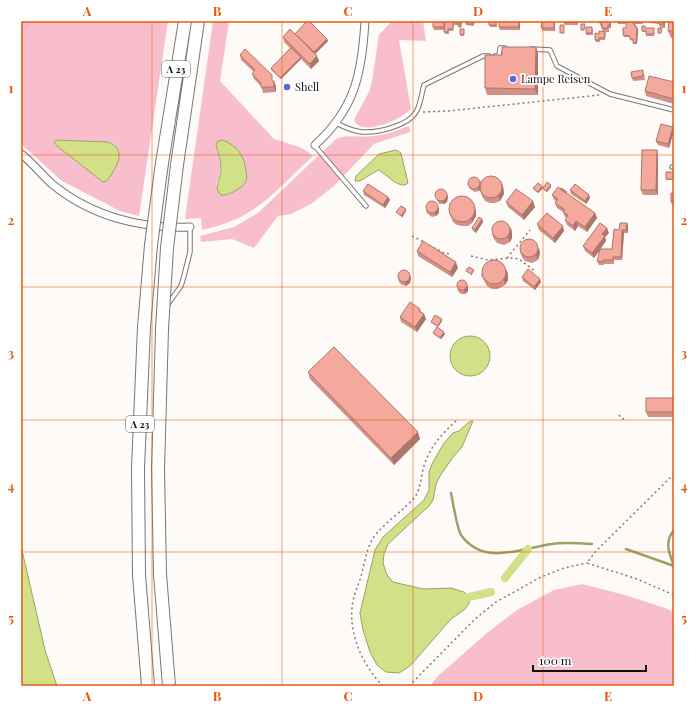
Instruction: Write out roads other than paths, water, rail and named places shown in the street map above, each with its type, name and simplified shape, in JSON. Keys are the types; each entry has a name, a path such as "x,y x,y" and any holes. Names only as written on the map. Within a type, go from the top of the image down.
{"highway":[{"name":"A 23","path":"148,686 139,575 138,468 144,327 151,245 162,163 185,21"},
{"name":"A 23","path":"169,686 160,574 158,469 162,328 167,248 176,165 198,21"}],"street":[{"path":"315,145 336,123 354,92 361,65 365,21"},
{"path":"21,154 52,183 84,205 101,213 147,225 164,227 190,227"}],"lane":[{"path":"336,123 357,131 372,132 400,124 417,112 424,85 483,56 498,56 500,48 507,48"},
{"path":"528,49 550,50 557,66 610,94 674,110"},
{"path":"315,145 366,206"},
{"path":"157,346 158,316 181,286 184,276 190,252 190,227"},
{"path":"153,461 154,508"},
{"path":"155,558 157,595"}],"waterway":[{"path":"451,493 461,535 470,545 481,550 492,553 504,553 557,543 592,544"},
{"path":"674,530 669,539 668,548 674,566"},
{"path":"505,578 528,549"},
{"path":"626,549 674,566"},
{"path":"469,597 491,592"}],"place":[{"name":"Lampe Reisen","path":"513,79"},
{"name":"Shell","path":"287,87"}]}
